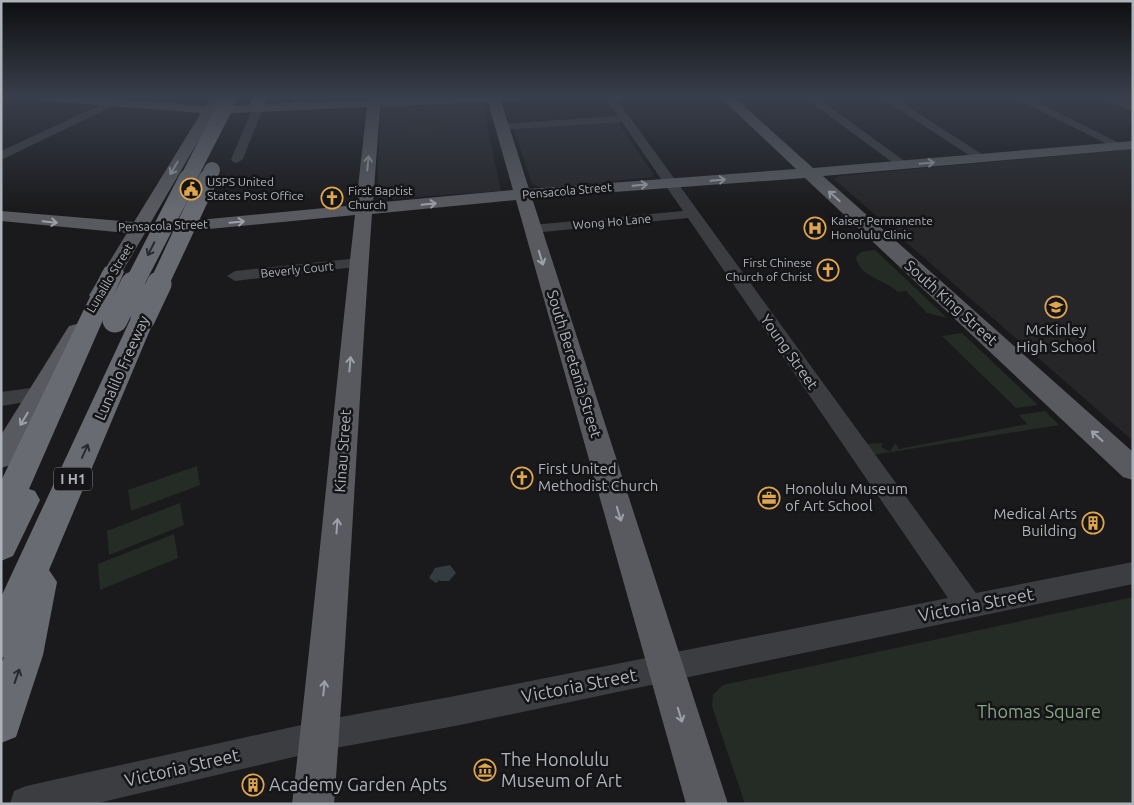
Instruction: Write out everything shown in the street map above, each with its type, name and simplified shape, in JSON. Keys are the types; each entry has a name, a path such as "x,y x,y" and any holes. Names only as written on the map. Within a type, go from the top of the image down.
{"highway":[{"name":"Lunalilo Freeway","path":"1,640 49,534 129,319 213,135"},
{"name":"Lunalilo Freeway","path":"1,546 236,135"},
{"path":"1,515 46,416 88,333 113,272"},
{"path":"1,722 24,655 49,534"}],"main road":[{"name":"Lunalilo Street","path":"1,458 196,135"},
{"name":"Kinau Street","path":"313,804 332,610 370,135"},
{"name":"South Beretania Street","path":"504,135 707,804"},
{"name":"South King Street","path":"767,135 1133,468"},
{"name":"Pensacola Street","path":"1,216 78,225 140,228 1126,146"}],"street":[{"path":"1,156 45,135"},
{"path":"237,159 245,135"},
{"name":"Young Street","path":"635,135 970,607"},
{"path":"861,135 904,165"},
{"path":"945,135 982,158"},
{"path":"1101,135 1126,146"},
{"name":"Wong Ho Lane","path":"532,229 691,214"},
{"name":"Beverly Court","path":"235,276 359,263"},
{"path":"1,398 38,394"},
{"name":"Victoria Street","path":"26,803 319,736 1133,573"}],"shaded area":[{"path":"379,135 489,135 501,191 377,200"},
{"path":"516,135 626,135 654,175 652,177 542,188 532,184"},
{"name":"McKinley High School","path":"1133,149 1133,441 834,179 839,176"},
{"path":"450,565 456,573 449,581 440,581 436,578 439,581 436,583 429,578 435,568"}],"green space":[{"path":"875,250 947,318 927,313 906,291 898,292 862,270 856,257 861,252"},
{"path":"962,333 1038,405 1016,408 942,336"},
{"path":"1045,411 1059,425 873,455 865,444 883,443 881,447 890,452 895,443 899,449 1027,424 1019,415"},
{"path":"197,466 200,485 131,511 128,490"},
{"path":"180,503 184,525 109,555 107,531"},
{"path":"174,534 178,558 100,590 98,564"},
{"name":"Thomas Square","path":"1133,597 1133,804 745,804 712,706 713,695 723,685"}],"place":[{"name":"USPS United States Post Office","path":"191,189"},
{"name":"First Baptist Church","path":"332,198"},
{"name":"Kaiser Permanente Honolulu Clinic","path":"815,228"},
{"name":"First Chinese Church of Christ","path":"828,270"},
{"name":"McKinley High School","path":"1056,307"},
{"name":"First United Methodist Church","path":"522,478"},
{"name":"Honolulu Museum of Art School","path":"769,498"},
{"name":"Medical Arts Building","path":"1093,523"},
{"name":"The Honolulu Museum of Art","path":"485,770"},
{"name":"Academy Garden Apts","path":"253,785"}]}
